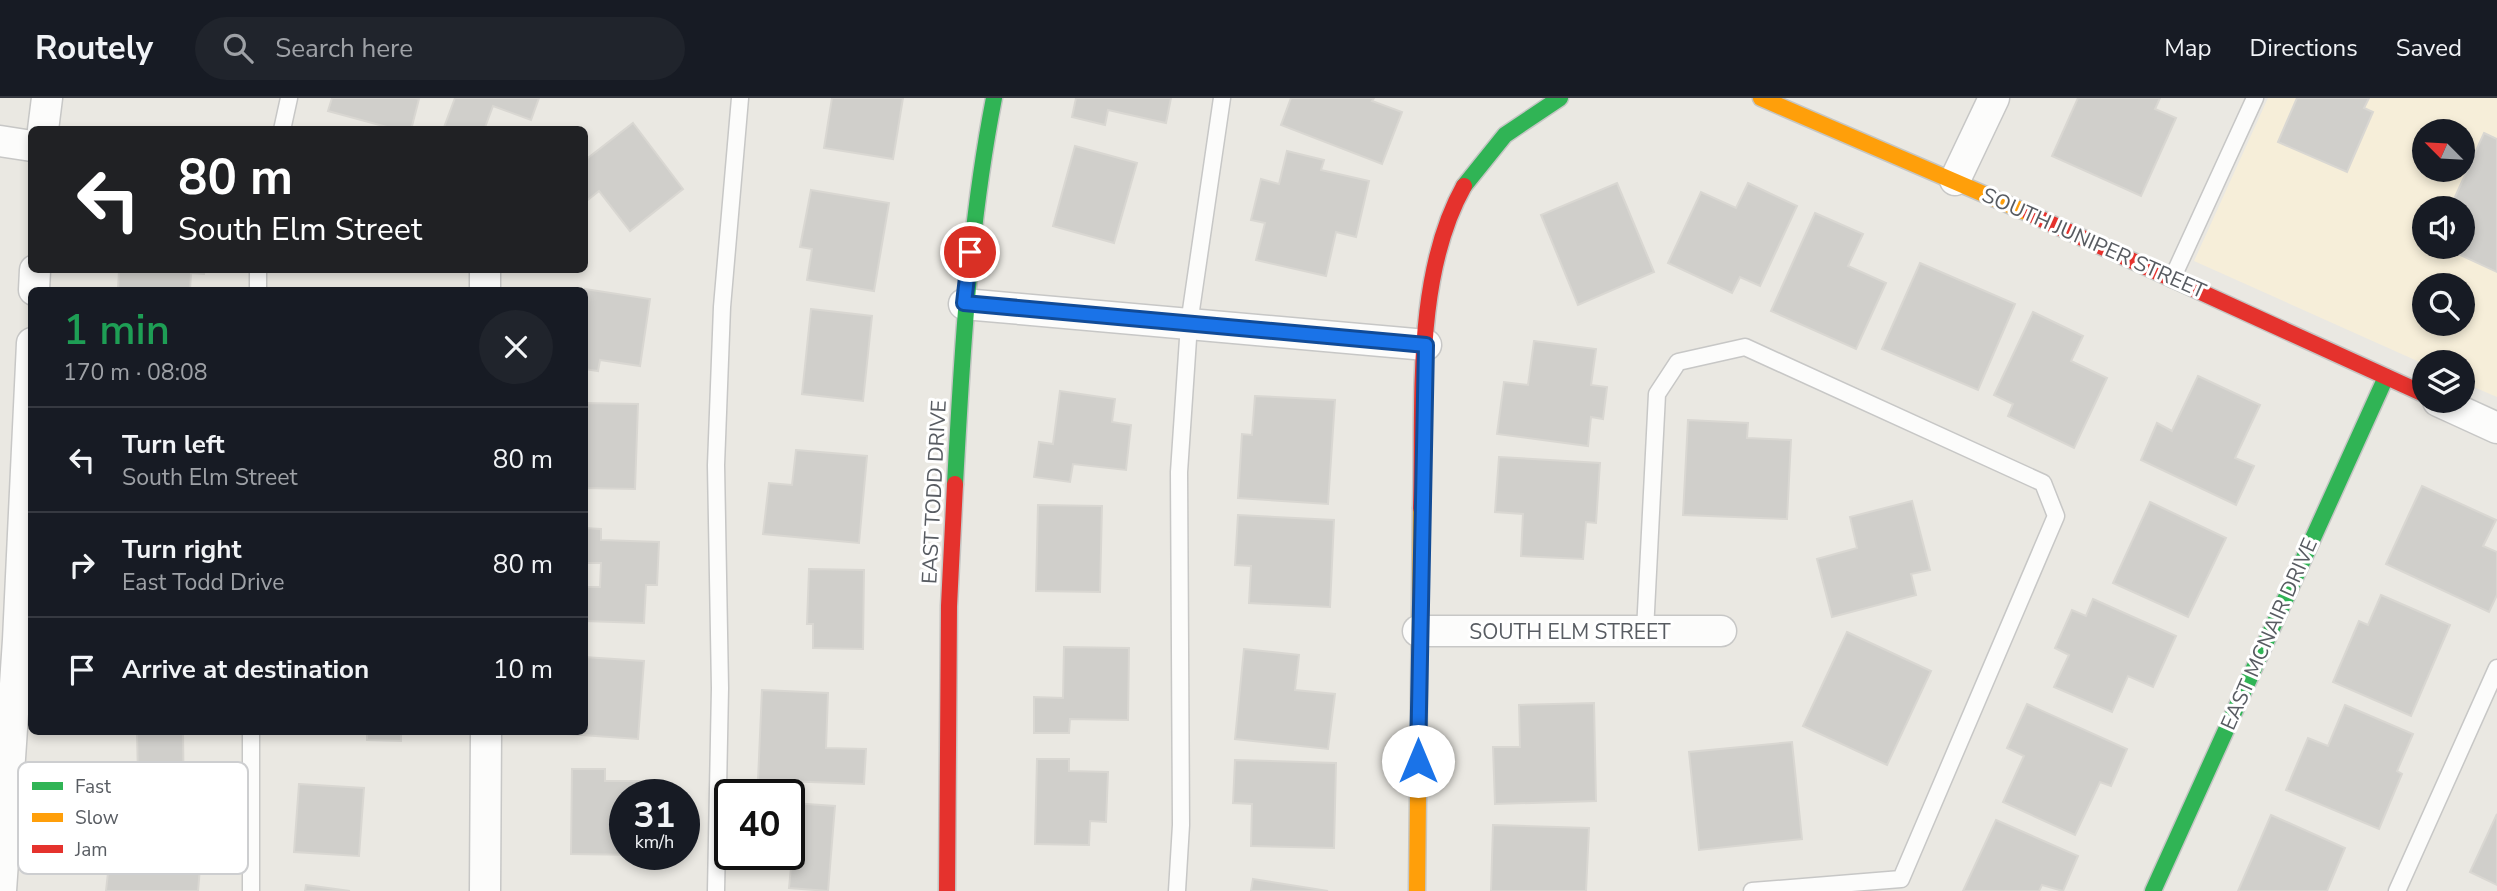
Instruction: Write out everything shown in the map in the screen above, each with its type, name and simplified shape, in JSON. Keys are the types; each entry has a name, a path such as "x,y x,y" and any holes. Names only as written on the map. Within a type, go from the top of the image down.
{"street":[{"path":"44,126 47,98"},
{"name":"EAST TODD DRIVE","path":"947,891 950,606 964,303 979,175 994,98"},
{"path":"1417,891 1418,631 1426,345 1434,262 1462,188 1505,135 1560,98"},
{"name":"SOUTH JUNIPER STREET","path":"1761,98 1955,180 2412,389"},
{"path":"1955,180 1994,98"},
{"path":"0,141 28,145"},
{"path":"964,303 1426,345"},
{"name":"EAST MCNAIR DRIVE","path":"2153,891 2386,377"},
{"path":"1,891 9,639 28,394"},
{"path":"2464,413 2497,428"},
{"name":"SOUTH ELM STREET","path":"1418,631 1721,631"},
{"path":"485,891 486,735"}],"lane":[{"path":"283,126 289,98"},
{"path":"716,891 720,688 716,465 722,307 740,98"},
{"path":"1177,891 1181,825 1179,472 1189,324 1222,98"},
{"path":"2172,279 2255,98"},
{"path":"1644,631 1657,394 1678,362 1745,347 2043,483 2056,516 1901,879 1752,891"},
{"path":"2397,891 2497,668"},
{"path":"251,735 251,891"}],"shaded area":[{"path":"2268,98 2497,98 2497,397 2475,388 2475,350 2412,350 2412,359 2194,261"}],"building":[{"path":"332,98 419,99 412,126 383,126 328,111"},
{"path":"455,98 539,98 531,120 493,106 486,126 444,126"},
{"path":"832,98 903,98 893,159 824,148"},
{"path":"1076,98 1171,98 1166,123 1108,110 1105,125 1072,117"},
{"path":"1291,98 1374,98 1372,101 1402,112 1382,164 1281,125"},
{"path":"2078,98 2160,98 2155,109 2176,118 2141,196 2052,156"},
{"path":"2297,98 2369,98 2364,108 2373,112 2347,172 2278,142"},
{"path":"633,123 683,189 630,231 599,191 588,200 588,158"},
{"path":"2484,133 2497,139 2497,272 2469,259 2475,259 2475,196 2455,196 2462,182 2475,182 2475,153"},
{"path":"1075,146 1137,163 1114,243 1053,226"},
{"path":"1287,151 1324,160 1321,170 1369,181 1356,237 1336,232 1326,276 1256,260 1265,223 1251,220 1261,179 1279,184"},
{"path":"1617,183 1654,272 1578,305 1541,215"},
{"path":"1748,183 1797,206 1760,286 1740,277 1732,293 1668,263 1701,192 1736,208"},
{"path":"811,190 889,203 874,291 807,280 812,249 800,247"},
{"path":"1815,213 1863,234 1848,266 1886,283 1856,349 1771,311"},
{"path":"1920,263 2015,304 1978,390 1882,349"},
{"path":"119,273 191,273 190,287 118,287"},
{"path":"588,289 650,299 640,366 600,360 598,371 588,370"},
{"path":"811,309 872,316 863,401 802,394"},
{"path":"2033,312 2083,336 2071,361 2107,378 2074,448 2008,416 2013,404 1994,395"},
{"path":"1534,341 1596,349 1591,385 1607,387 1603,419 1591,417 1588,446 1497,434 1504,382 1528,385"},
{"path":"2198,376 2260,405 2235,458 2254,466 2236,505 2141,460 2157,423 2172,431"},
{"path":"1060,391 1115,399 1112,422 1131,425 1126,470 1073,464 1070,482 1034,477 1039,442 1053,444"},
{"path":"1255,396 1335,400 1328,504 1238,498 1242,434 1252,435"},
{"path":"588,403 638,404 635,489 588,488"},
{"path":"1688,420 1748,423 1747,438 1791,440 1787,519 1683,515"},
{"path":"796,450 867,456 859,543 763,534 769,483 792,485"},
{"path":"1499,457 1600,463 1596,523 1586,522 1583,559 1521,556 1523,514 1495,512"},
{"path":"2422,486 2496,520 2483,546 2497,552 2497,595 2489,612 2386,564"},
{"path":"1912,501 1930,570 1911,574 1916,595 1832,617 1817,559 1857,548 1850,517"},
{"path":"2150,502 2226,538 2188,617 2113,583"},
{"path":"1038,505 1102,506 1100,592 1036,591"},
{"path":"1238,515 1334,520 1330,607 1249,603 1251,566 1235,565"},
{"path":"588,528 601,529 601,540 659,542 657,585 646,585 644,623 588,621 588,587 600,587 601,563 588,563"},
{"path":"809,569 864,570 863,649 813,648 813,624 807,624"},
{"path":"2381,595 2450,625 2411,716 2333,682 2359,621 2368,625"},
{"path":"2093,599 2176,636 2153,687 2128,676 2112,712 2054,687 2069,655 2055,648 2072,610 2086,616"},
{"path":"1847,632 1931,671 1887,765 1803,726"},
{"path":"1064,647 1129,648 1128,720 1070,719 1069,733 1034,733 1034,697 1063,698"},
{"path":"1244,649 1299,655 1295,690 1335,694 1328,749 1235,739"},
{"path":"588,657 644,661 638,739 582,735 588,735"},
{"path":"762,690 828,693 826,748 866,749 864,784 805,782 805,779 758,779"},
{"path":"1594,703 1596,801 1495,804 1493,747 1520,747 1519,705"},
{"path":"2027,704 2127,749 2111,786 2100,782 2075,835 2003,802 2024,756 2007,748"},
{"path":"2345,705 2413,734 2397,771 2402,774 2379,829 2286,790 2308,738 2328,746"},
{"path":"137,735 183,735 183,762 138,762"},
{"path":"367,735 401,735 401,741 367,740"},
{"path":"1792,742 1802,839 1699,850 1689,752"},
{"path":"1037,759 1069,759 1069,771 1108,772 1106,822 1090,821 1089,845 1035,844"},
{"path":"1235,760 1336,763 1334,848 1251,846 1252,804 1233,803"},
{"path":"572,769 605,769 605,781 609,781 609,855 571,854"},
{"path":"299,784 364,788 359,856 294,852"},
{"path":"805,804 835,806 828,891 789,888 791,870 805,870"},
{"path":"2497,814 2497,885 2470,872"},
{"path":"2271,815 2345,848 2327,891 2238,891"},
{"path":"1996,820 2078,856 2063,891 2042,885 2039,891 1963,891"},
{"path":"1493,825 1589,828 1586,891 1491,891"},
{"path":"108,874 199,874 198,891 106,891"},
{"path":"1253,879 1328,891 1251,891"},
{"path":"306,885 350,891 305,891"}],"traffic: fast":[{"path":"955,484 973,242 994,98"},
{"path":"1464,186 1505,135 1560,98"},
{"path":"2153,891 2386,377"}],"traffic: slow":[{"path":"1761,98 2030,214"},
{"path":"1417,891 1421,508"}],"traffic: jam":[{"path":"1421,508 1422,385 1429,301 1436,260 1448,222 1464,186"},
{"path":"2030,214 2412,389"},
{"path":"947,891 949,606 955,484"}],"route":[{"path":"970,252 964,303 1426,345 1418,631 1418,761"}]}
